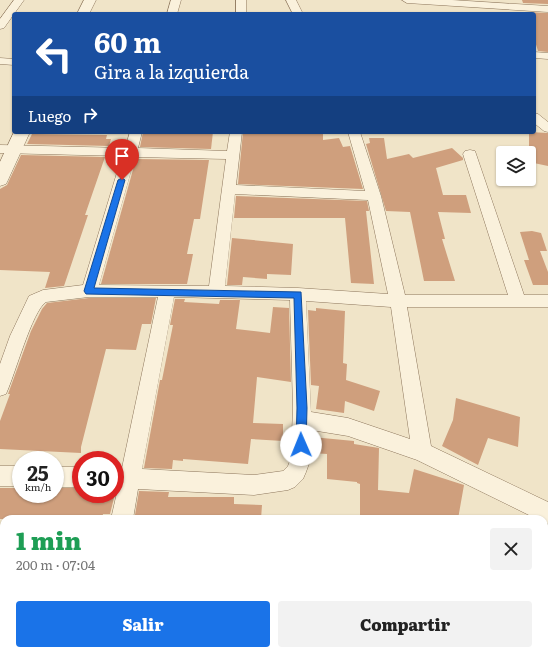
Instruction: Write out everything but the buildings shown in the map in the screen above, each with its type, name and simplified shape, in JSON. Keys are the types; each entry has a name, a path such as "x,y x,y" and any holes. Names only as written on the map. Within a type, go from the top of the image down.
{"street":[{"path":"0,26 19,0"},
{"path":"84,12 90,0"},
{"path":"173,12 176,0"},
{"path":"241,0 241,12"},
{"path":"291,0 297,12"},
{"path":"408,0 548,10"},
{"path":"416,0 423,9"},
{"path":"536,55 548,56"},
{"path":"0,62 12,62"},
{"path":"536,119 548,128"},
{"path":"0,180 7,149 20,134"},
{"path":"89,291 135,134"},
{"path":"216,292 236,134"},
{"path":"355,134 374,196 398,301 422,452"},
{"path":"7,149 232,155"},
{"path":"470,154 518,301"},
{"path":"228,189 374,196"},
{"path":"0,388 19,336 38,298 89,291 167,291 298,294 398,301 548,301"},
{"path":"124,474 167,291"},
{"path":"124,478 254,485 288,480 296,472 301,458 302,408 298,294"},
{"path":"301,419 348,426 422,452 548,514"},
{"path":"0,476 12,476"},
{"path":"122,503 122,515"}],"route":[{"path":"122,180 89,291 298,294 302,408 301,445"}]}
